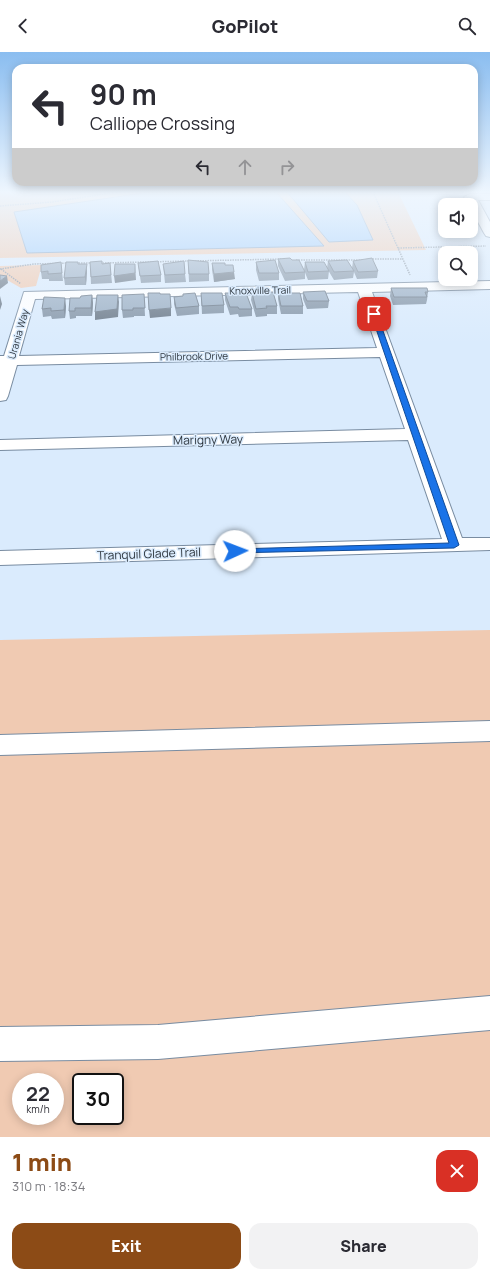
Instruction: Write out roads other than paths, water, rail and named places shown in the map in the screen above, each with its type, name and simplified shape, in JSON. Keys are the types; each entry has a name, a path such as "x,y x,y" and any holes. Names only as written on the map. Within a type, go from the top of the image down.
{"street":[{"name":"Knoxville Trail","path":"26,290 364,288 490,285"},
{"path":"364,288 454,545"},
{"name":"Urania Way","path":"0,396 5,360 26,290"},
{"name":"Philbrook Drive","path":"5,360 387,352"},
{"name":"Marigny Way","path":"0,445 416,434"},
{"name":"Tranquil Glade Trail","path":"0,558 490,544"},
{"path":"0,745 490,731"},
{"path":"0,1044 158,1042 490,1012"}],"water":[{"path":"24,243 321,243 324,246 27,253"}]}
